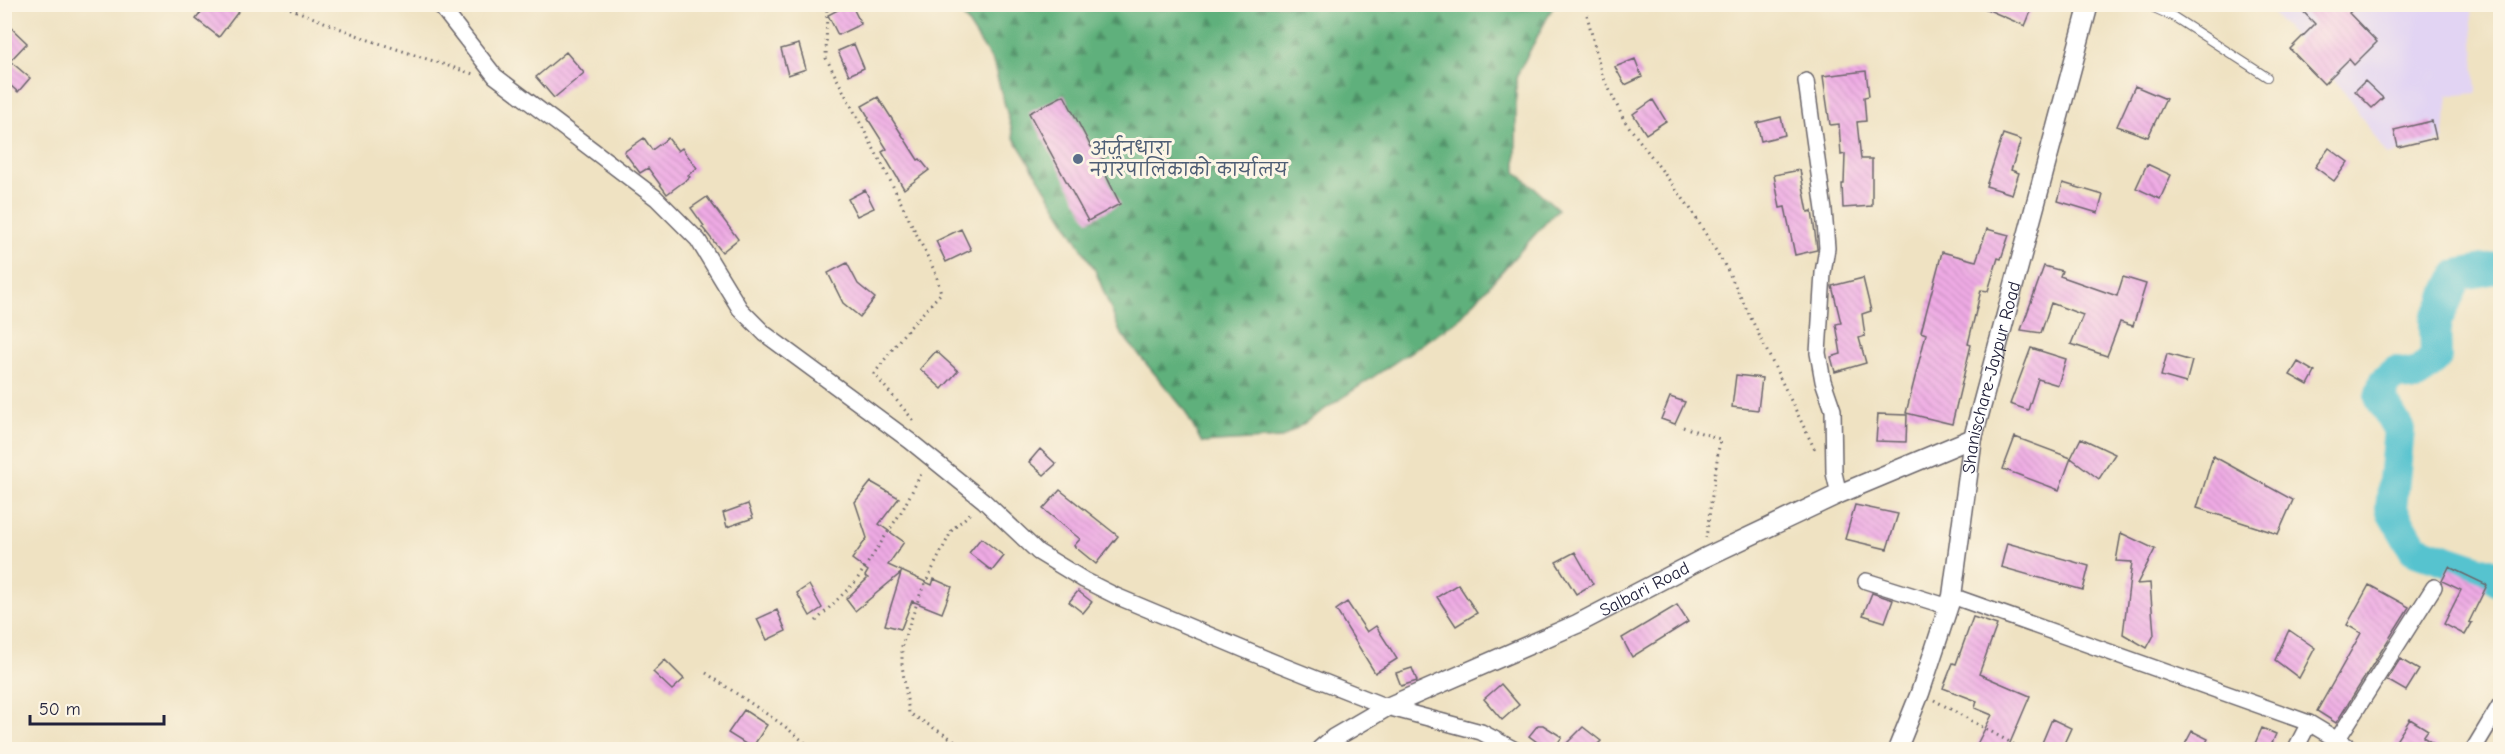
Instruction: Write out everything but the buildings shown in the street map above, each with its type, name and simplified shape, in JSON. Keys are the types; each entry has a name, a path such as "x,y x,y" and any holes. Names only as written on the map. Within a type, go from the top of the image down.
{"street":[{"path":"439,4 495,76 656,198 698,240 740,309 765,334 929,457 984,501 1038,552 1084,580 1137,604 1387,707 1481,732 1515,750"},
{"name":"Shanischare-Jaypur Road","path":"1897,750 1920,693 1950,602 1973,438 2089,4"},
{"path":"1806,81 1826,238 1818,353 1823,381 1833,410 1834,473 1839,494"},
{"name":"Salbari Road","path":"1320,750 1334,738 1387,707 1577,624 1704,558 1839,494 1973,438"},
{"path":"1866,581 1950,602 2309,723 2355,750"},
{"path":"2337,740 2434,587"},
{"path":"2473,750 2500,705"},
{"path":"2295,750 2309,723"}],"lane":[{"path":"2145,4 2175,17 2267,77"}],"path":[{"path":"279,4 369,40 467,74 495,76"},
{"path":"827,4 826,58 936,274 941,293 903,335 874,374 918,426"},
{"path":"1587,15 1601,72 1624,120 1696,218 1727,269 1823,465 1834,473"},
{"path":"1683,427 1720,439 1704,558"},
{"path":"816,621 856,581 903,509 929,457"},
{"path":"970,750 909,712 902,665 902,645 921,592 952,530 984,501"},
{"path":"706,673 783,725 814,750"},
{"path":"1920,693 2024,750"}],"shaded area":[{"path":"2265,5 2471,5 2476,93 2448,96 2443,141 2387,155 2344,91"}],"green space":[{"path":"956,5 1554,5 1516,77 1516,172 1558,209 1458,320 1282,438 1202,443 1183,408 1120,332 1095,270 1014,138 993,62"}],"waterway":[{"path":"2500,267 2458,275 2435,323 2436,357 2416,376 2396,372 2384,383 2380,397 2399,430 2391,509 2414,549 2494,576 2500,582"}],"place":[{"name":"अर्जुनधारा नगरपालिकाको कार्यालय","path":"1078,159"}]}
